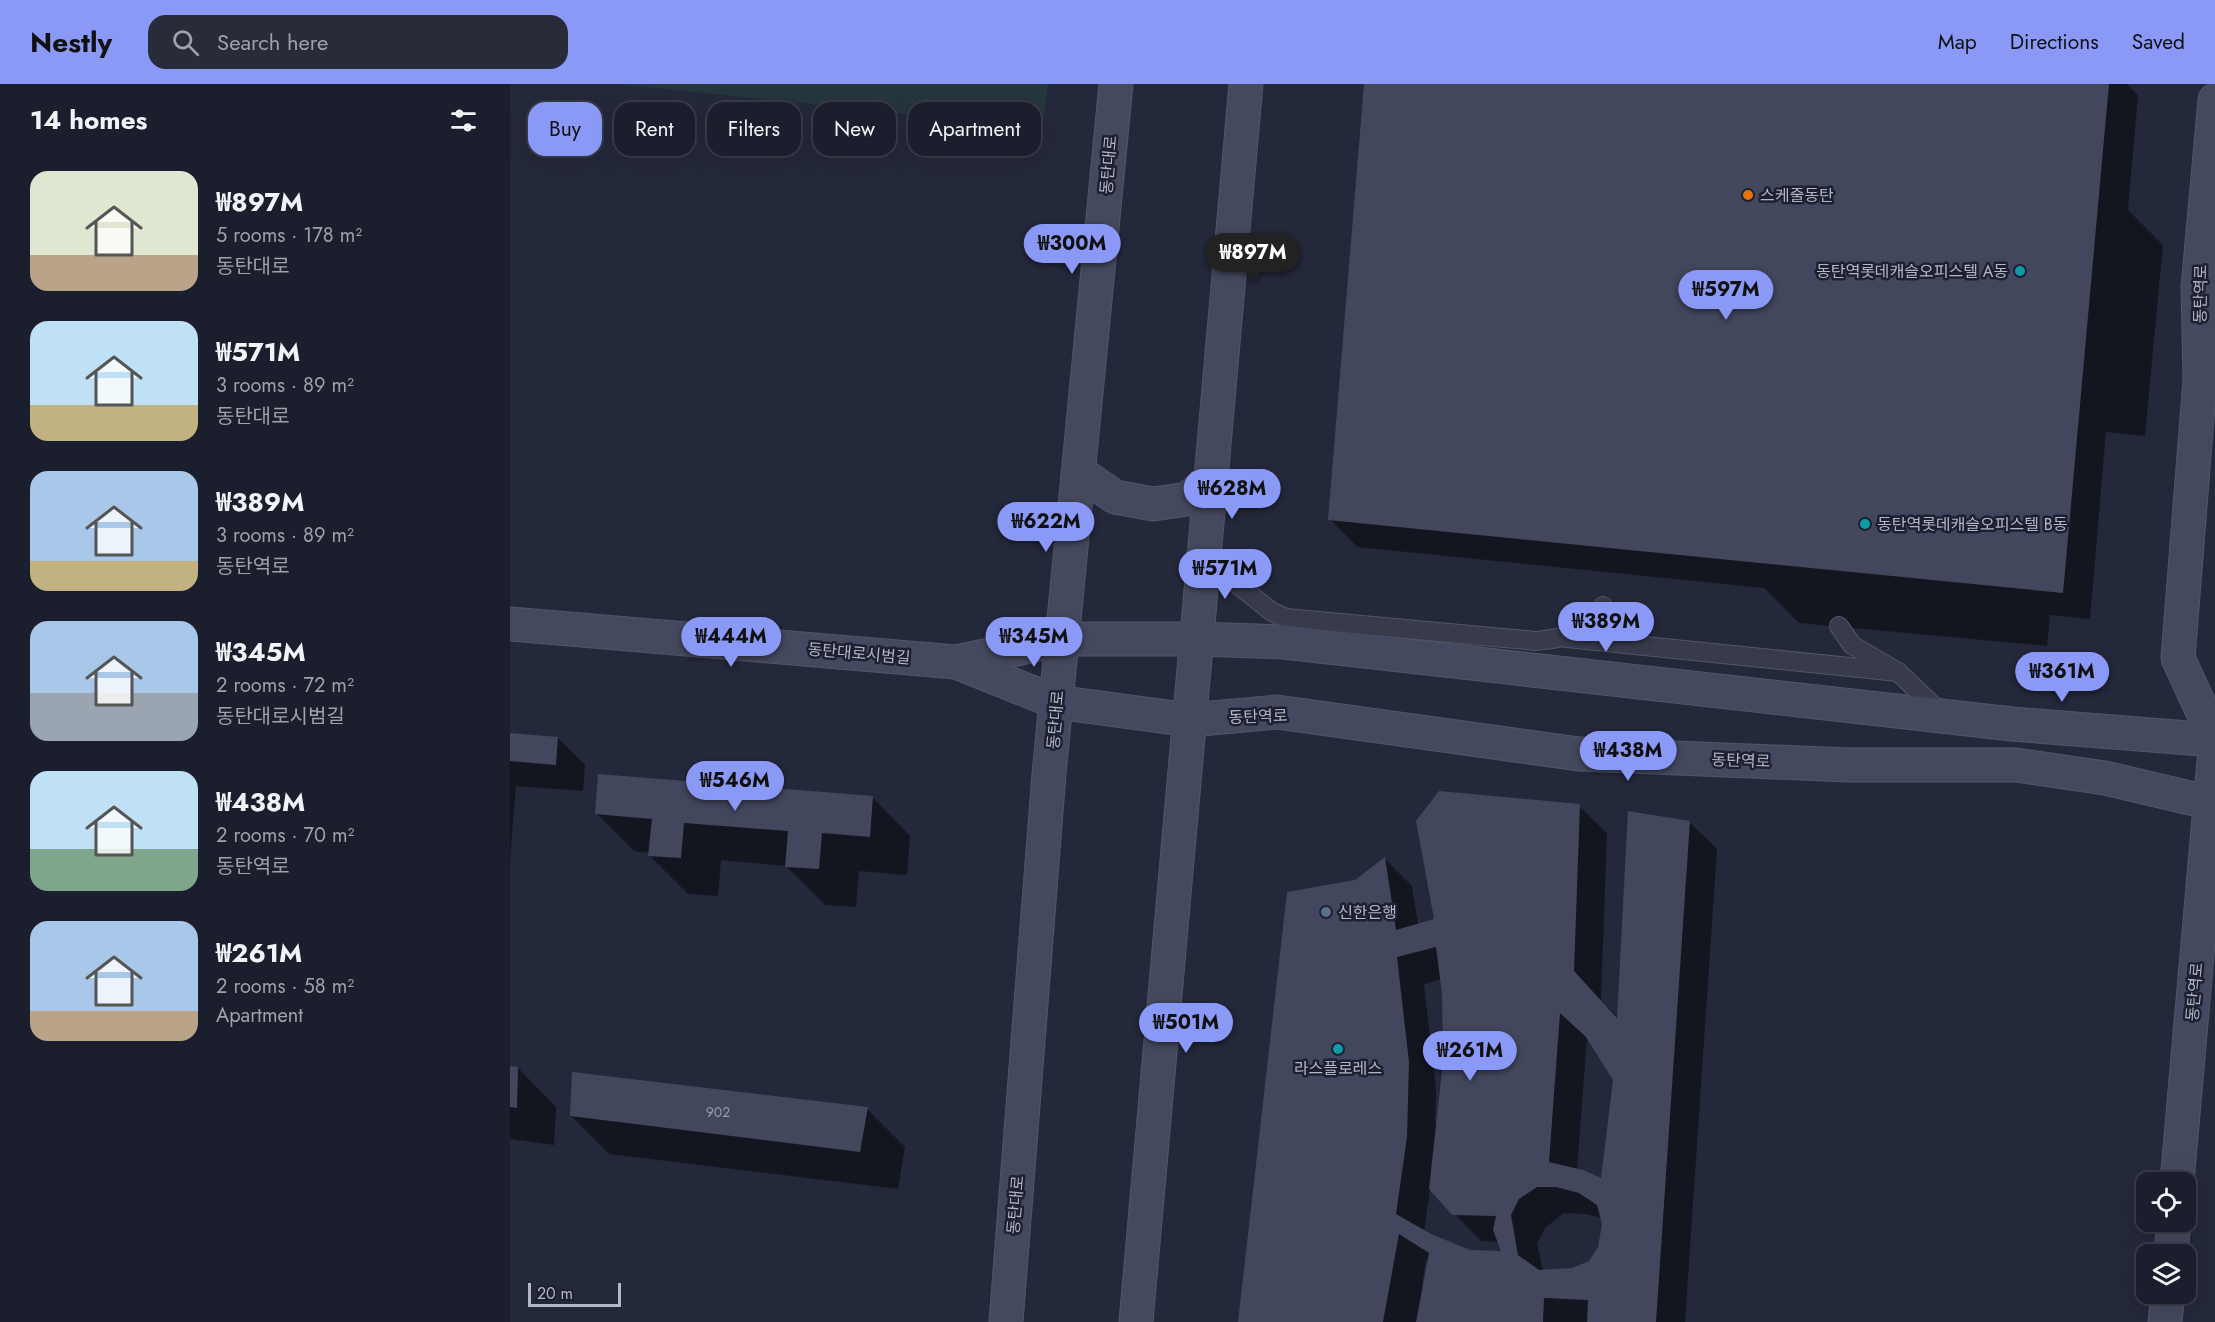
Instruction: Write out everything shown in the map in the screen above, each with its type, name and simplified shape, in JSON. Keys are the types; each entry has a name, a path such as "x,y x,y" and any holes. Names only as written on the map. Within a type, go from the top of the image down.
{"street":[{"name":"동탄대로","path":"1006,1322 1056,702 1116,84"},
{"path":"1136,1322 1246,84"},
{"name":"동탄역로","path":"2215,100 2198,287 2204,484 2178,658 2215,740"},
{"path":"1079,472 1115,496 1153,504 1188,499 1210,479"},
{"name":"동탄대로시범길","path":"510,624 956,662 1056,702"},
{"name":"동탄대로시범길","path":"956,662 1062,639 1196,639 1284,642 2012,724 2215,740"},
{"name":"동탄역로","path":"1056,702 1190,720 1277,712 1579,754 1849,765 2016,765 2105,778 2213,803"},
{"path":"2012,724 2018,737 2016,765"},
{"name":"동탄역로","path":"2178,1172 2213,803 2215,750"},
{"path":"2165,1322 2167,1304"}],"lane":[{"name":"동탄역로","path":"2200,380 2215,326"},
{"path":"1203,557 1272,612 1286,618 1536,641 1567,638 1898,672"},
{"path":"1567,638 1588,626 1599,616 1603,606"},
{"path":"1839,626 1852,645 1898,672 1946,717"}],"shaded area":[{"path":"617,84 1048,84 1043,128 1041,128 1041,102 908,102 908,114 896,113 896,102 813,102 813,104"}],"building":[{"path":"1364,84 2109,84 2063,593 1328,520"},
{"path":"510,733 558,737 556,765 510,761"},
{"path":"598,774 873,796 870,837 822,833 819,869 785,867 788,831 684,823 681,858 648,856 652,819 595,814"},
{"name":"라스플로레스","path":"1439,791 1580,804 1574,971 1617,1018 1628,811 1690,821 1656,1322 1587,1322 1588,1300 1544,1298 1543,1322 1416,1322 1429,1253 1399,1234 1383,1322 1238,1322 1287,892 1355,880 1385,857 1396,930 1434,919 1416,821","holes":["1436,947 1442,994 1443,1062 1429,1189 1452,1215 1496,1216 1493,1230 1501,1251 1470,1250 1431,1234 1396,1214 1407,1137 1409,1062 1397,957","1560,1013 1586,1037 1613,1080 1601,1178 1583,1170 1549,1162","1537,1187 1556,1187 1579,1193 1597,1205 1602,1224 1598,1247 1589,1261 1572,1268 1539,1270 1518,1255 1511,1215 1519,1199"]},
{"path":"510,1066 518,1067 517,1108 510,1107"},
{"path":"572,1072 868,1107 860,1152 570,1116"}],"place":[{"name":"스케줄동탄","path":"1748,195"},
{"name":"동탄역롯데캐슬오피스텔 A동","path":"2020,271"},
{"name":"동탄역롯데캐슬오피스텔 B동","path":"1865,524"},
{"name":"신한은행","path":"1326,912"},
{"name":"라스플로레스","path":"1338,1049"}]}
